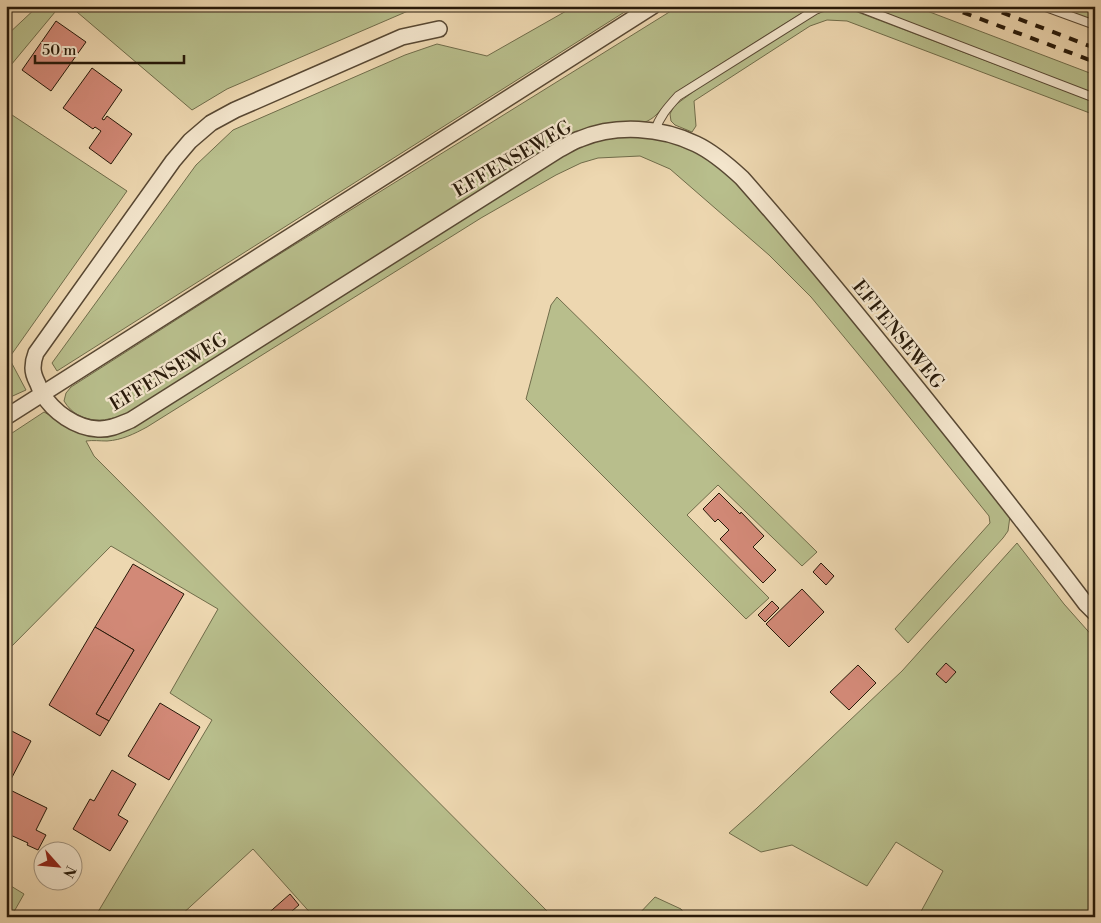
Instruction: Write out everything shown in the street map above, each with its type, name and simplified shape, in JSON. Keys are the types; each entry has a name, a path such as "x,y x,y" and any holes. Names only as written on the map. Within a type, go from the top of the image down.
{"street":[{"path":"6,417 653,6"},
{"name":"EFFENSEWEG","path":"439,29 402,36 235,110 211,123 190,141 172,161 36,353 33,369 42,393 57,411 67,419 99,430 113,428 132,420 560,149 581,138 603,132 634,129 655,131 684,139 711,152 742,178 850,305 1095,613"}],"lane":[{"path":"655,131 657,123 666,109 678,96 824,6"},
{"path":"856,6 1095,98"},
{"path":"1043,6 1095,25"}],"green space":[{"path":"38,6 60,6 6,71 6,36"},
{"path":"70,6 425,6 415,8 227,89 192,110"},
{"path":"575,6 634,6 57,371 52,363 196,165 233,130 405,55 437,44 487,56"},
{"path":"679,6 814,6 678,91 651,119 639,124 605,126 132,411 114,418 95,420 78,415 64,401 66,393 71,387 262,265"},
{"path":"870,6 914,6 1095,75 1095,94 928,31"},
{"path":"1054,6 1095,6 1095,21"},
{"path":"839,9 852,10 1095,102 1095,115 847,21 827,20 810,26 694,101 696,126 692,132 675,125 671,121 670,114 674,106 701,86 816,14"},
{"path":"6,111 127,191 9,358 26,390 6,399"},
{"path":"628,136 651,137 672,141 694,149 729,172 870,337 1010,516 1008,531 908,643 895,629 990,523 989,516 811,297 769,255 670,169 640,156 598,158 581,163 556,175 481,218 147,427 118,439 86,441 94,456 553,917 314,917 253,849 179,917 95,917 212,720 170,693 218,609 111,546 6,652 6,437 44,412 69,426 97,434 576,147 601,139"},
{"path":"557,297 817,552 802,566 718,485 687,515 769,598 746,619 526,399 551,305"},
{"path":"1017,543 1064,604 1095,639 1095,917 918,917 943,871 896,842 867,886 792,845 761,852 729,833 902,671"},
{"path":"6,883 24,894 11,917 6,917"},
{"path":"655,897 681,909 687,917 636,917"}],"building":[{"path":"56,21 86,42 51,91 22,70"},
{"path":"92,68 122,90 102,119 104,120 107,116 132,134 111,164 89,148 101,131 95,127 93,129 63,108"},
{"path":"719,493 764,536 753,547 776,570 763,583 720,539 729,530 718,519 715,522 703,509"},
{"path":"821,563 834,576 826,585 813,572"},
{"path":"133,564 184,594 109,721 96,714 134,650 95,627"},
{"path":"802,589 824,612 789,647 766,624"},
{"path":"772,601 779,608 765,622 758,615"},
{"path":"95,627 134,650 96,714 109,721 100,736 49,705"},
{"path":"946,663 956,672 946,683 936,674"},
{"path":"858,665 876,683 849,710 830,692"},
{"path":"160,703 200,727 169,780 128,756"},
{"path":"6,728 31,741 9,783 6,782"},
{"path":"112,770 136,784 118,815 128,821 110,851 73,829 90,799 94,801"},
{"path":"6,788 47,808 36,830 46,835 43,840 32,840 32,847 27,845 28,843 6,833"},
{"path":"290,894 299,905 285,917 264,917"}],"railway":[{"path":"946,6 1095,62"},
{"path":"985,6 1095,48"}]}
